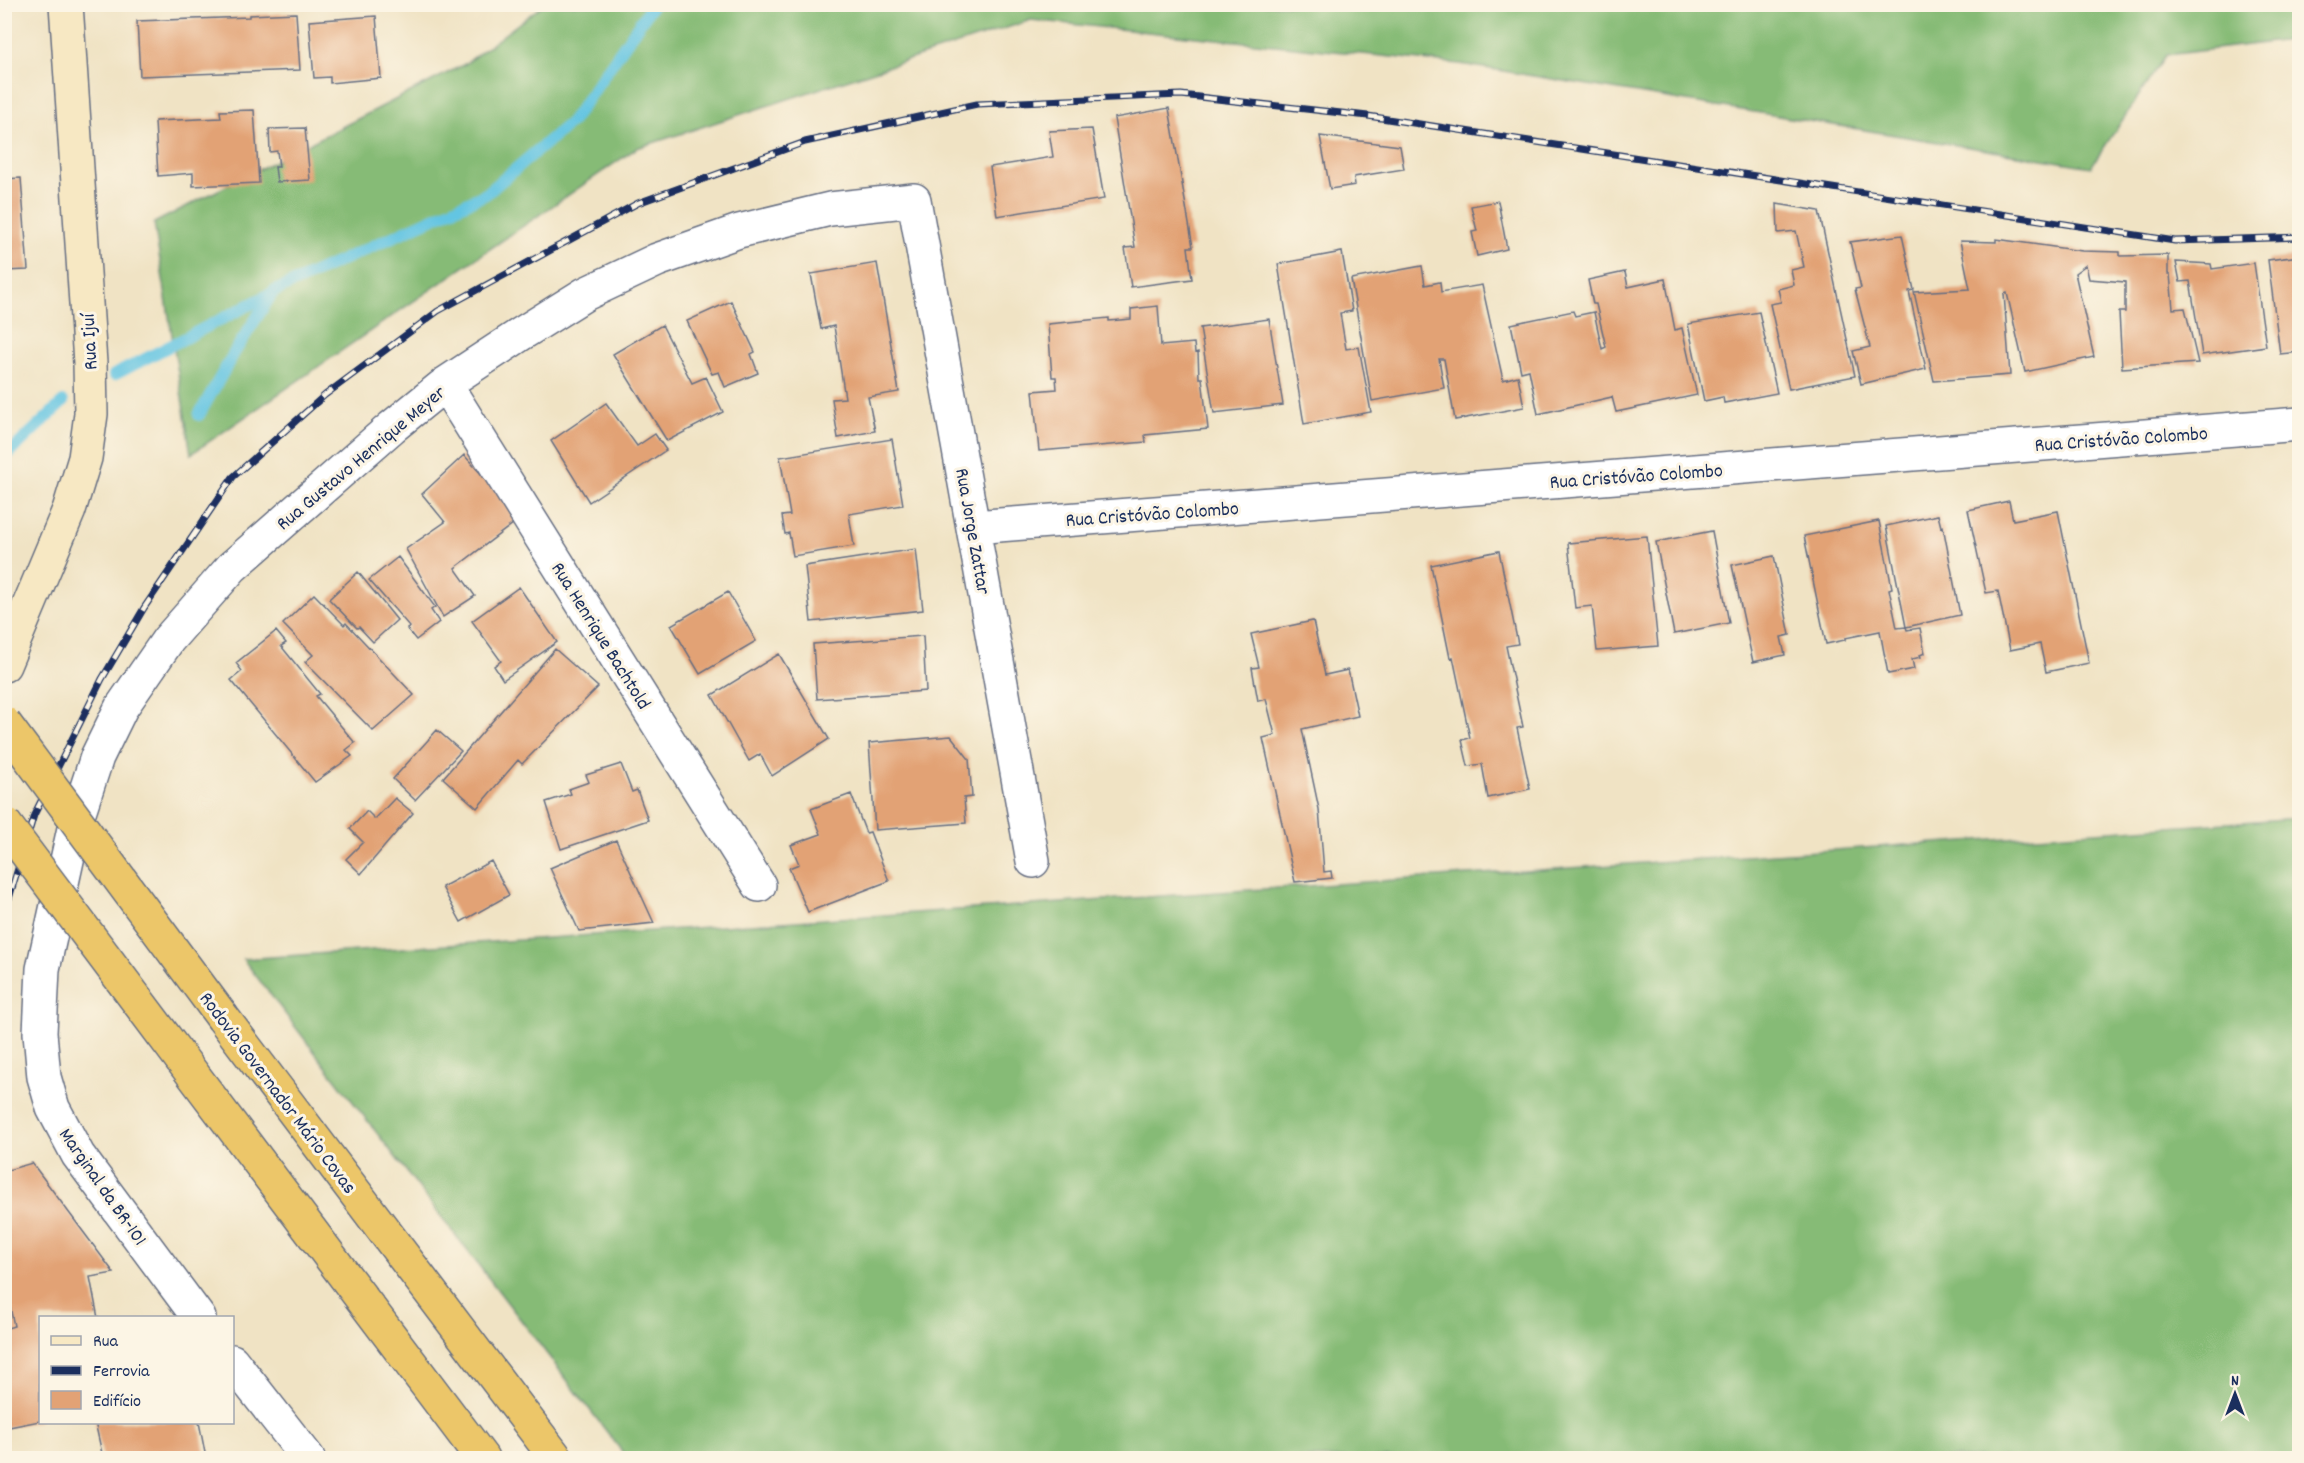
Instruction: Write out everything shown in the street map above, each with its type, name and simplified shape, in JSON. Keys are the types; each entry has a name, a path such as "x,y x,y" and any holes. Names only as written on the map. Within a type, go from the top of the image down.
{"highway":[{"name":"Rodovia Governador Mário Covas","path":"4,723 223,1018 556,1458"},
{"path":"4,823 482,1458"}],"main road":[{"name":"Rua Ijuí","path":"4,665 69,510 85,458 91,414 89,351 66,4"}],"street":[{"name":"Rua Gustavo Henrique Meyer","path":"43,969 75,824 97,757 121,708 168,640 232,567 351,461 445,384 585,294 657,260 739,231 830,209 914,200"},
{"name":"Rua Jorge Zattar","path":"914,200 1034,861"},
{"name":"Rua Henrique Bachtold","path":"445,384 759,885"},
{"name":"Rua Cristóvão Colombo","path":"973,527 2300,424"},
{"name":"Marginal da BR-101","path":"43,969 40,1033 44,1077 53,1108 78,1155 198,1316"},
{"path":"234,1364 308,1458"}],"green space":[{"path":"543,5 2299,5 2299,37 2166,55 2091,167 1460,64 1031,20 637,148 191,454 154,223 465,64"},
{"path":"2299,818 2299,1458 627,1458 243,959"}],"building":[{"path":"296,13 300,70 140,76 137,21"},
{"path":"376,16 381,78 330,83 330,77 314,78 309,21"},
{"path":"1169,108 1193,247 1188,247 1192,279 1131,287 1125,248 1135,247 1114,118"},
{"path":"254,110 259,183 193,186 193,173 158,176 155,121 221,118 220,111"},
{"path":"305,128 310,180 277,182 275,167 279,167 277,151 270,152 269,129"},
{"path":"1092,129 1104,199 997,216 990,167 1053,157 1049,131"},
{"path":"1320,136 1400,146 1404,169 1354,177 1355,185 1330,189"},
{"path":"21,178 28,270 4,271 4,179"},
{"path":"1498,201 1507,249 1477,256 1472,232 1477,231 1471,206"},
{"path":"1777,204 1819,211 1855,376 1789,389 1770,304 1781,302 1778,289 1794,285 1791,270 1804,267 1796,231 1778,233"},
{"path":"1902,235 1914,290 1909,291 1926,369 1861,384 1853,351 1870,347 1855,289 1861,288 1850,242"},
{"path":"1996,239 2082,251 2120,252 2120,256 2168,255 2173,309 2185,308 2198,363 2122,368 2119,312 2125,312 2125,282 2089,279 2086,265 2075,273 2094,357 2025,372 2007,293 2004,294 2010,375 1934,381 1914,292 1970,289 1960,241 1996,242"},
{"path":"1342,252 1352,311 1340,313 1346,349 1359,347 1371,412 1304,424 1278,264"},
{"path":"2300,256 2300,352 2280,354 2268,260"},
{"path":"2176,262 2211,264 2212,269 2254,263 2266,346 2202,355 2190,281 2180,282"},
{"path":"877,263 899,392 868,397 875,431 838,438 832,399 845,398 834,326 821,329 811,274"},
{"path":"1422,266 1425,285 1440,282 1441,292 1482,285 1503,380 1518,376 1524,407 1455,420 1444,359 1439,359 1444,388 1372,401 1351,279"},
{"path":"1625,272 1628,287 1665,279 1675,330 1682,328 1697,395 1616,412 1612,397 1538,414 1529,370 1521,372 1511,324 1573,311 1575,316 1594,312 1602,349 1606,347 1588,280"},
{"path":"731,301 755,352 751,354 758,373 725,387 719,372 712,374 687,321"},
{"path":"1158,306 1161,346 1194,343 1195,353 1198,352 1199,378 1202,378 1208,429 1145,435 1146,442 1039,451 1033,391 1057,389 1056,377 1052,377 1048,324 1109,318 1109,321 1131,319 1131,309"},
{"path":"1759,312 1777,393 1724,403 1723,397 1704,401 1688,324"},
{"path":"1269,319 1283,405 1214,413 1200,328"},
{"path":"662,325 692,383 706,377 723,412 667,441 613,354"},
{"path":"606,403 637,446 655,434 666,450 589,502 551,441"},
{"path":"892,439 903,505 849,514 854,546 793,556 789,533 785,534 782,516 790,515 780,457"},
{"path":"464,455 509,505 518,520 455,568 475,596 443,617 406,549 445,522 422,494"},
{"path":"2009,501 2013,520 2058,511 2089,663 2046,672 2040,644 2010,650 1998,591 1986,593 1968,510"},
{"path":"1938,515 1941,527 1943,526 1960,615 1906,627 1886,526"},
{"path":"1879,521 1897,628 1906,627 1907,630 1920,628 1925,653 1920,655 1921,657 1912,659 1914,669 1888,674 1880,631 1826,644 1804,536"},
{"path":"1712,531 1729,623 1674,634 1656,542"},
{"path":"1647,536 1658,646 1597,651 1592,606 1575,608 1568,543"},
{"path":"916,549 923,610 811,622 805,566"},
{"path":"1499,551 1518,644 1506,646 1523,727 1517,728 1530,789 1488,798 1482,764 1468,766 1462,740 1470,738 1453,657 1450,658 1431,565"},
{"path":"1774,556 1790,635 1781,637 1785,655 1753,662 1732,565"},
{"path":"398,557 435,607 431,610 439,622 416,640 407,629 410,627 369,580"},
{"path":"358,572 397,620 373,642 329,599"},
{"path":"519,587 557,642 503,680 494,666 501,661 472,621"},
{"path":"728,592 756,641 700,674 671,625"},
{"path":"314,594 344,625 346,623 414,695 373,731 305,662 313,655 283,624"},
{"path":"1313,621 1325,675 1348,670 1358,716 1302,729 1319,809 1324,872 1331,871 1332,878 1295,882 1263,738 1275,735 1266,699 1258,701 1252,668 1259,667 1251,634"},
{"path":"276,631 286,643 281,646 320,694 316,696 355,743 346,750 352,756 315,782 231,680 242,671 236,663"},
{"path":"923,636 926,691 817,699 813,644"},
{"path":"555,649 598,687 522,764 518,760 477,808 443,778"},
{"path":"779,654 829,739 772,776 760,754 749,761 712,695"},
{"path":"437,730 461,751 415,800 393,779"},
{"path":"951,736 969,759 972,797 964,798 966,823 875,830 869,743"},
{"path":"621,764 632,792 637,790 648,820 561,849 546,802 571,794 569,789 589,782 586,775"},
{"path":"851,794 866,833 870,832 889,881 808,912 789,868 799,864 791,845 821,834 811,809"},
{"path":"395,798 413,813 361,874 346,859 363,842 350,829 367,811 375,819"},
{"path":"616,840 654,923 579,931 550,868"},
{"path":"491,861 509,895 461,922 442,887"},
{"path":"32,1163 114,1273 90,1277 98,1316 39,1316 39,1421 4,1428 4,1329 14,1326 7,1292 4,1292 4,1171"},
{"path":"95,1424 199,1424 206,1458 103,1458"}],"waterway":[{"path":"199,415 234,353 273,292 486,194 572,121 653,4"},
{"path":"114,375 270,294"},
{"path":"4,458 63,402"}],"railway":[{"path":"4,915 34,815 102,679 144,608 233,477 325,395 438,311 638,203 805,142 977,104 1181,95 1368,116 2175,241 2300,237"}]}
